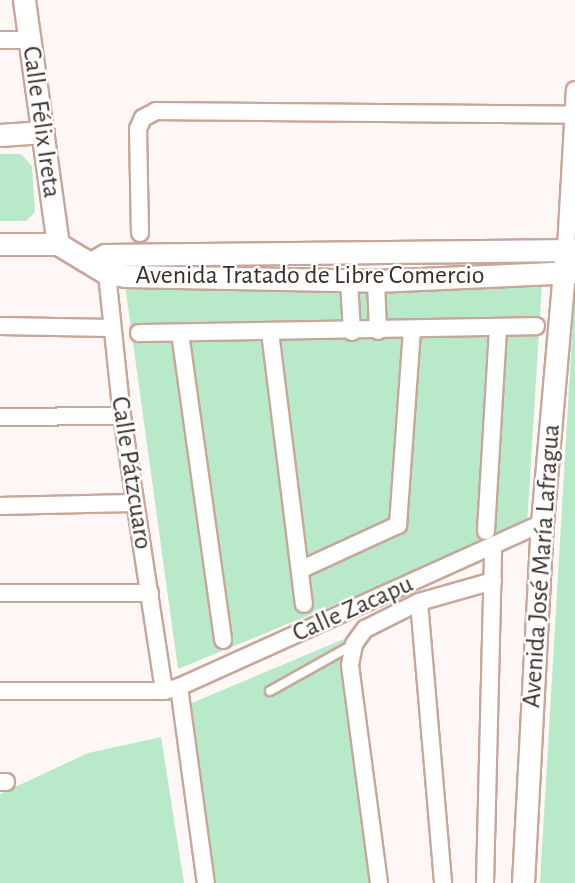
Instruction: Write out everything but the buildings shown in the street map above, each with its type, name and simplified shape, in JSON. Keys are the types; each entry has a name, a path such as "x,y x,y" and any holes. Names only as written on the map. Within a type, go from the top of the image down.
{"street":[{"name":"Calle Félix Ireta","path":"24,0 58,244"},
{"path":"0,40 30,40"},
{"path":"571,249 575,90"},
{"path":"140,233 138,129 143,118 156,111 574,114"},
{"path":"0,135 43,132"},
{"path":"0,244 58,244"},
{"name":"Avenida Tratado de Libre Comercio","path":"58,244 101,263 349,282 571,273"},
{"name":"Avenida Tratado de Libre Comercio","path":"101,263 571,249"},
{"name":"Avenida José María Lafragua","path":"523,883 542,523 571,273 571,249"},
{"name":"Calle Pátzcuaro","path":"101,263 121,416 149,593 171,689 206,883"},
{"path":"376,281 377,331"},
{"path":"349,282 352,332"},
{"path":"0,326 110,328"},
{"path":"139,333 352,332 536,326"},
{"path":"485,883 493,582 490,539 498,328"},
{"path":"300,570 398,525 412,330"},
{"path":"270,332 304,604"},
{"path":"180,333 223,640"},
{"path":"0,416 121,416"},
{"path":"0,506 135,503"},
{"name":"Calle Zacapu","path":"171,689 490,539 542,523"},
{"path":"379,883 350,665 354,644 365,629 419,603 493,582"},
{"path":"0,593 149,593"},
{"path":"419,603 443,883"},
{"path":"0,691 171,689"}],"lane":[{"path":"270,691 354,644"}],"green space":[{"path":"0,154 21,154 32,166 35,212 26,221 0,221"},
{"path":"542,284 527,526 178,669 125,285"},
{"path":"575,285 575,883 540,883"},
{"path":"344,639 369,883 212,883 187,705"},
{"path":"161,737 184,883 0,883 0,794 88,753"}]}
